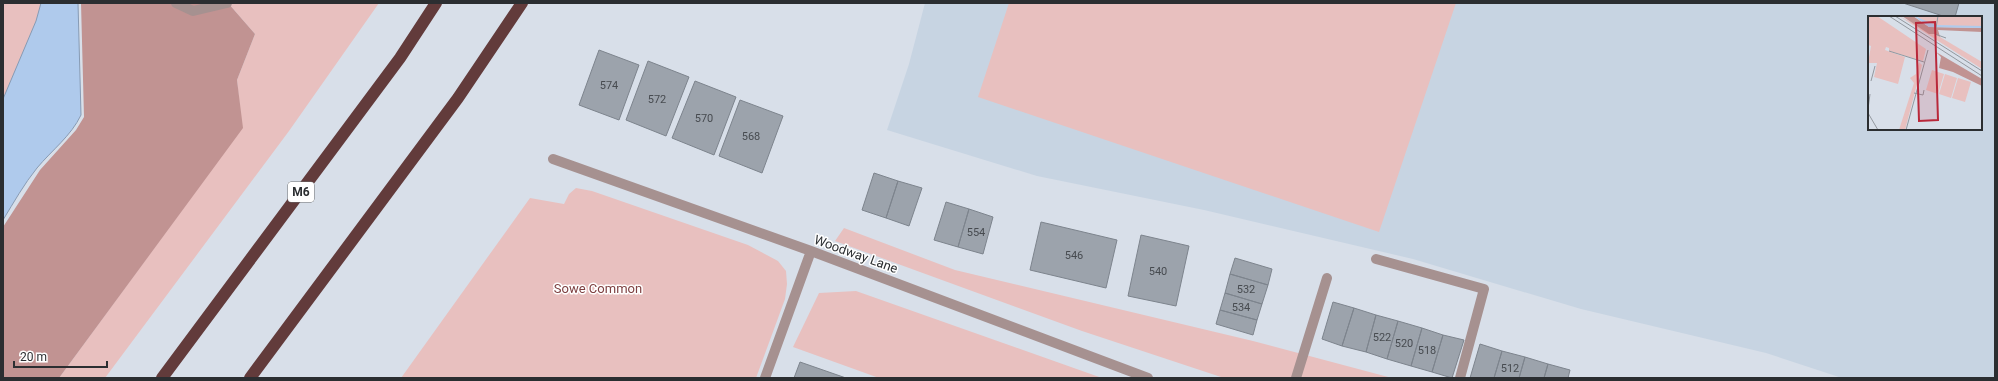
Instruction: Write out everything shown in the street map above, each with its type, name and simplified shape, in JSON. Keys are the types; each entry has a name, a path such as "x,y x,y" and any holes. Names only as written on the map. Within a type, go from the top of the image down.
{"highway":[{"name":"M6","path":"162,378 400,58 436,3"},
{"path":"250,378 458,98 522,3"}],"street":[{"path":"176,3 193,11 227,3"},
{"name":"Woodway Lane","path":"554,159 811,251 1143,377"},
{"path":"765,378 811,251"},
{"path":"1376,259 1484,289 1460,378"},
{"path":"1296,378 1327,278"}],"shaded area":[{"path":"81,3 228,3 255,34 237,80 243,128 59,378 3,378 3,227 40,170 76,130 84,117"},
{"path":"925,3 1995,3 1995,378 1842,378 1766,353 1581,309 1413,259 1204,210 1037,176 887,130 909,64"}],"green space":[{"path":"3,3 63,3 3,170"},
{"path":"228,3 379,3 289,131 105,378 59,378 242,128 237,80 255,34"},
{"path":"1009,3 1456,3 1379,232 978,97"},
{"name":"Sowe Common","path":"576,188 592,191 748,245 778,261 786,271 787,284 785,299 756,378 401,378 530,198 564,204 569,194"},
{"path":"844,228 955,270 1253,341 1392,378 1224,378 1082,331 835,241"},
{"path":"856,291 1102,378 879,378 793,347 819,293"}],"water":[{"path":"41,3 78,3 81,115 72,130 32,174 3,220 3,99 36,21"}],"building":[{"path":"1903,3 1959,3 1955,16 1943,16"},
{"path":"599,50 639,65 619,120 579,105"},
{"path":"648,61 689,77 666,136 626,120"},
{"path":"695,81 736,97 714,155 672,138"},
{"path":"740,100 783,116 762,173 719,156"},
{"path":"874,173 898,181 886,218 862,210"},
{"path":"898,181 922,188 909,226 886,218"},
{"path":"946,202 969,209 958,247 934,240"},
{"path":"969,209 993,217 983,254 958,247"},
{"path":"1041,222 1117,240 1106,288 1030,270"},
{"path":"1141,235 1189,246 1176,306 1128,296"},
{"path":"1235,258 1272,269 1268,285 1230,274"},
{"path":"1230,274 1268,285 1262,304 1225,293"},
{"path":"1225,293 1262,304 1257,320 1220,310"},
{"path":"1333,302 1354,308 1342,346 1322,339"},
{"path":"1354,308 1376,315 1366,352 1342,346"},
{"path":"1220,310 1257,320 1253,335 1216,324"},
{"path":"1376,315 1398,321 1387,359 1366,352"},
{"path":"1398,321 1422,328 1411,366 1387,359"},
{"path":"1422,328 1443,335 1432,372 1411,366"},
{"path":"1443,335 1464,340 1452,378 1432,372"},
{"path":"1480,344 1502,351 1494,378 1470,378"},
{"path":"1502,351 1525,357 1519,378 1494,378"},
{"path":"1525,357 1548,364 1544,378 1519,378"},
{"path":"800,362 846,378 794,378"},
{"path":"1548,364 1570,370 1568,378 1544,378"}]}
